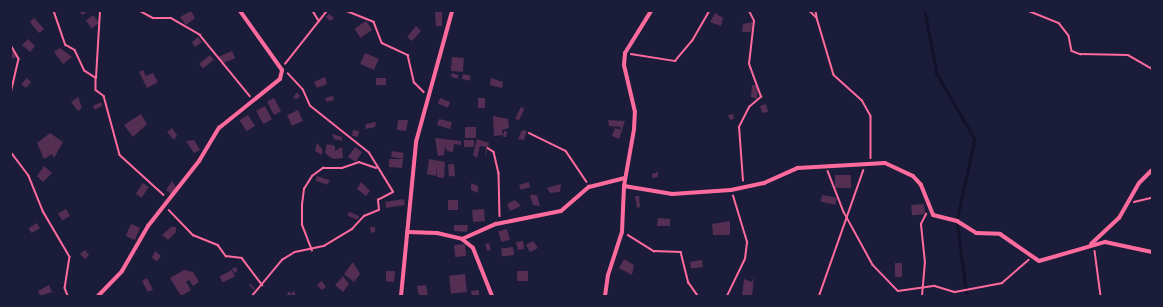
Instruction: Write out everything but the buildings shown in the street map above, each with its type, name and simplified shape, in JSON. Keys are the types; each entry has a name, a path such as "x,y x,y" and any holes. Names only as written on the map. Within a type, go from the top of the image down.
{"street":[{"path":"98,296 122,271 169,199 199,161 219,128 253,100 272,88 282,70 240,11"},
{"path":"402,296 416,142 452,11"},
{"path":"605,296 622,232 624,186 635,112 624,66 625,53 651,11"},
{"path":"624,186 672,194 744,189 798,168 827,168 870,162 895,166 912,176 921,185 929,210 976,233 1000,234 1032,259 1039,261 1059,256 1093,244 1127,244 1152,252"},
{"path":"1093,244 1119,218 1140,183 1152,170"},
{"path":"462,239 496,224 561,211 590,187 625,178"},
{"path":"407,232 437,232 462,239 473,248 492,296"}],"path":[{"path":"54,11 66,45 75,50 84,71 96,78"},
{"path":"100,11 96,90 104,96 120,155 169,199"},
{"path":"140,11 153,18 171,18 200,35 253,100"},
{"path":"313,11 319,21"},
{"path":"252,296 262,286 282,260 294,252 312,251 379,210 378,200 393,192 369,153 310,106 303,90 282,70 326,11"},
{"path":"347,11 374,22 382,43 408,54 414,82 428,97"},
{"path":"625,53 675,61 692,41 709,11"},
{"path":"744,189 738,127 749,107 761,97 749,64 754,21 749,11"},
{"path":"810,11 817,18"},
{"path":"816,11 834,75 862,100 871,116 870,162"},
{"path":"1029,11 1059,23 1069,36 1072,50 1080,54 1128,55 1152,68"},
{"path":"11,44 19,59 11,94"},
{"path":"529,133 566,151 590,187"},
{"path":"488,148 494,152 501,193 501,216 496,224"},
{"path":"11,152 29,176 43,211 70,257 65,288 68,296"},
{"path":"312,251 302,225 302,205 304,189 312,176 323,168 342,168 359,162 378,169"},
{"path":"819,296 847,217 864,163"},
{"path":"827,168 847,217 872,265 890,286 898,291 920,287 955,292 1002,283 1011,278 1021,263 1032,259"},
{"path":"727,296 745,258 747,242 731,190"},
{"path":"1128,204 1152,198"},
{"path":"165,205 193,235 218,245 226,256 242,258 262,286"},
{"path":"922,296 920,287 926,263 921,224 929,210"},
{"path":"622,232 654,251 681,252 689,284 698,296"},
{"path":"1093,244 1101,296"}],"waterway":[{"path":"925,11 937,74 975,139 957,221 967,296"}]}
